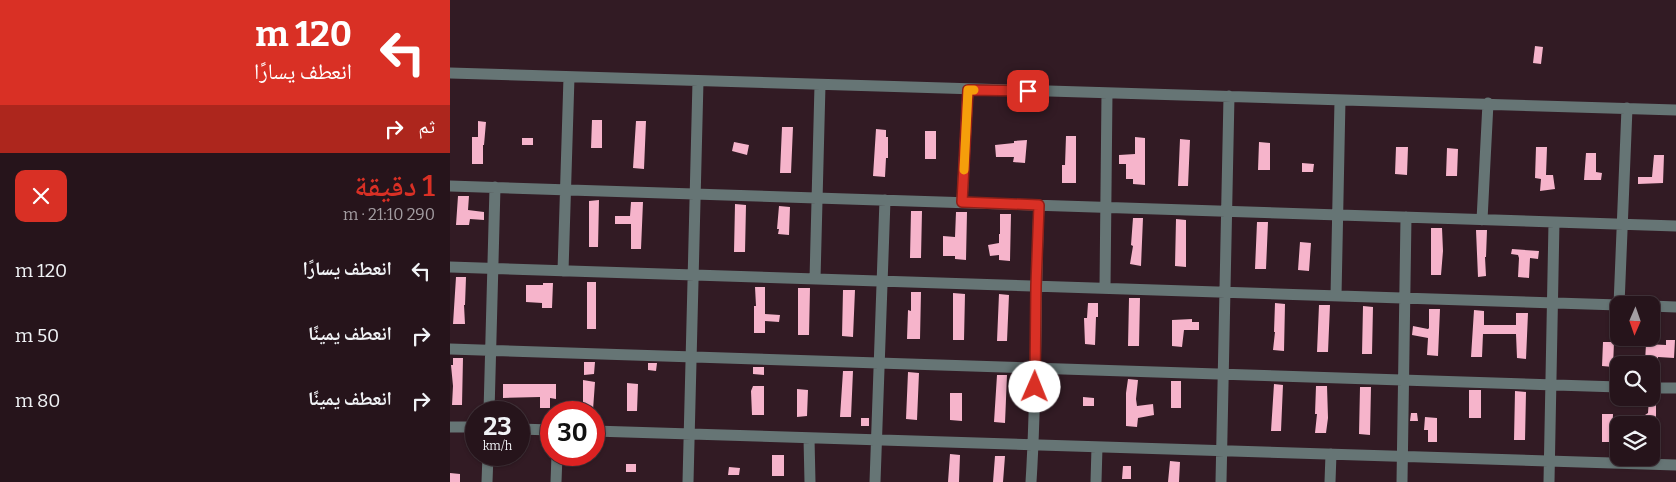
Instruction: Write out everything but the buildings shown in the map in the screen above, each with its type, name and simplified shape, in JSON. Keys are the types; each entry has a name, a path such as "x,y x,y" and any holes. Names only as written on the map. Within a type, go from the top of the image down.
{"street":[{"path":"450,73 1676,110"},
{"path":"563,270 568,77"},
{"path":"688,482 698,81"},
{"path":"815,279 820,85"},
{"path":"962,202 968,90"},
{"path":"1104,288 1108,93"},
{"path":"1221,482 1229,96"},
{"path":"1336,296 1340,100"},
{"path":"1482,220 1488,103"},
{"path":"1619,296 1627,108"},
{"path":"450,186 1676,226"},
{"path":"489,401 495,187"},
{"path":"875,482 885,200"},
{"path":"1031,482 1036,368 1036,286 1039,205"},
{"path":"1402,482 1406,217"},
{"path":"1549,482 1554,222"},
{"path":"450,267 1610,305"},
{"path":"1660,306 1676,307"},
{"path":"450,349 1610,387"},
{"path":"1660,388 1676,388"},
{"path":"450,427 465,427"},
{"path":"605,431 1676,465"},
{"path":"809,438 810,482"},
{"path":"1096,482 1097,447"},
{"path":"1330,482 1331,454"},
{"path":"487,482 488,466"},
{"path":"556,482 557,466"}],"slow traffic":[{"path":"964,170 968,90 974,90"}],"route":[{"path":"1028,91 968,90 962,202 1039,205 1035,387"}]}
